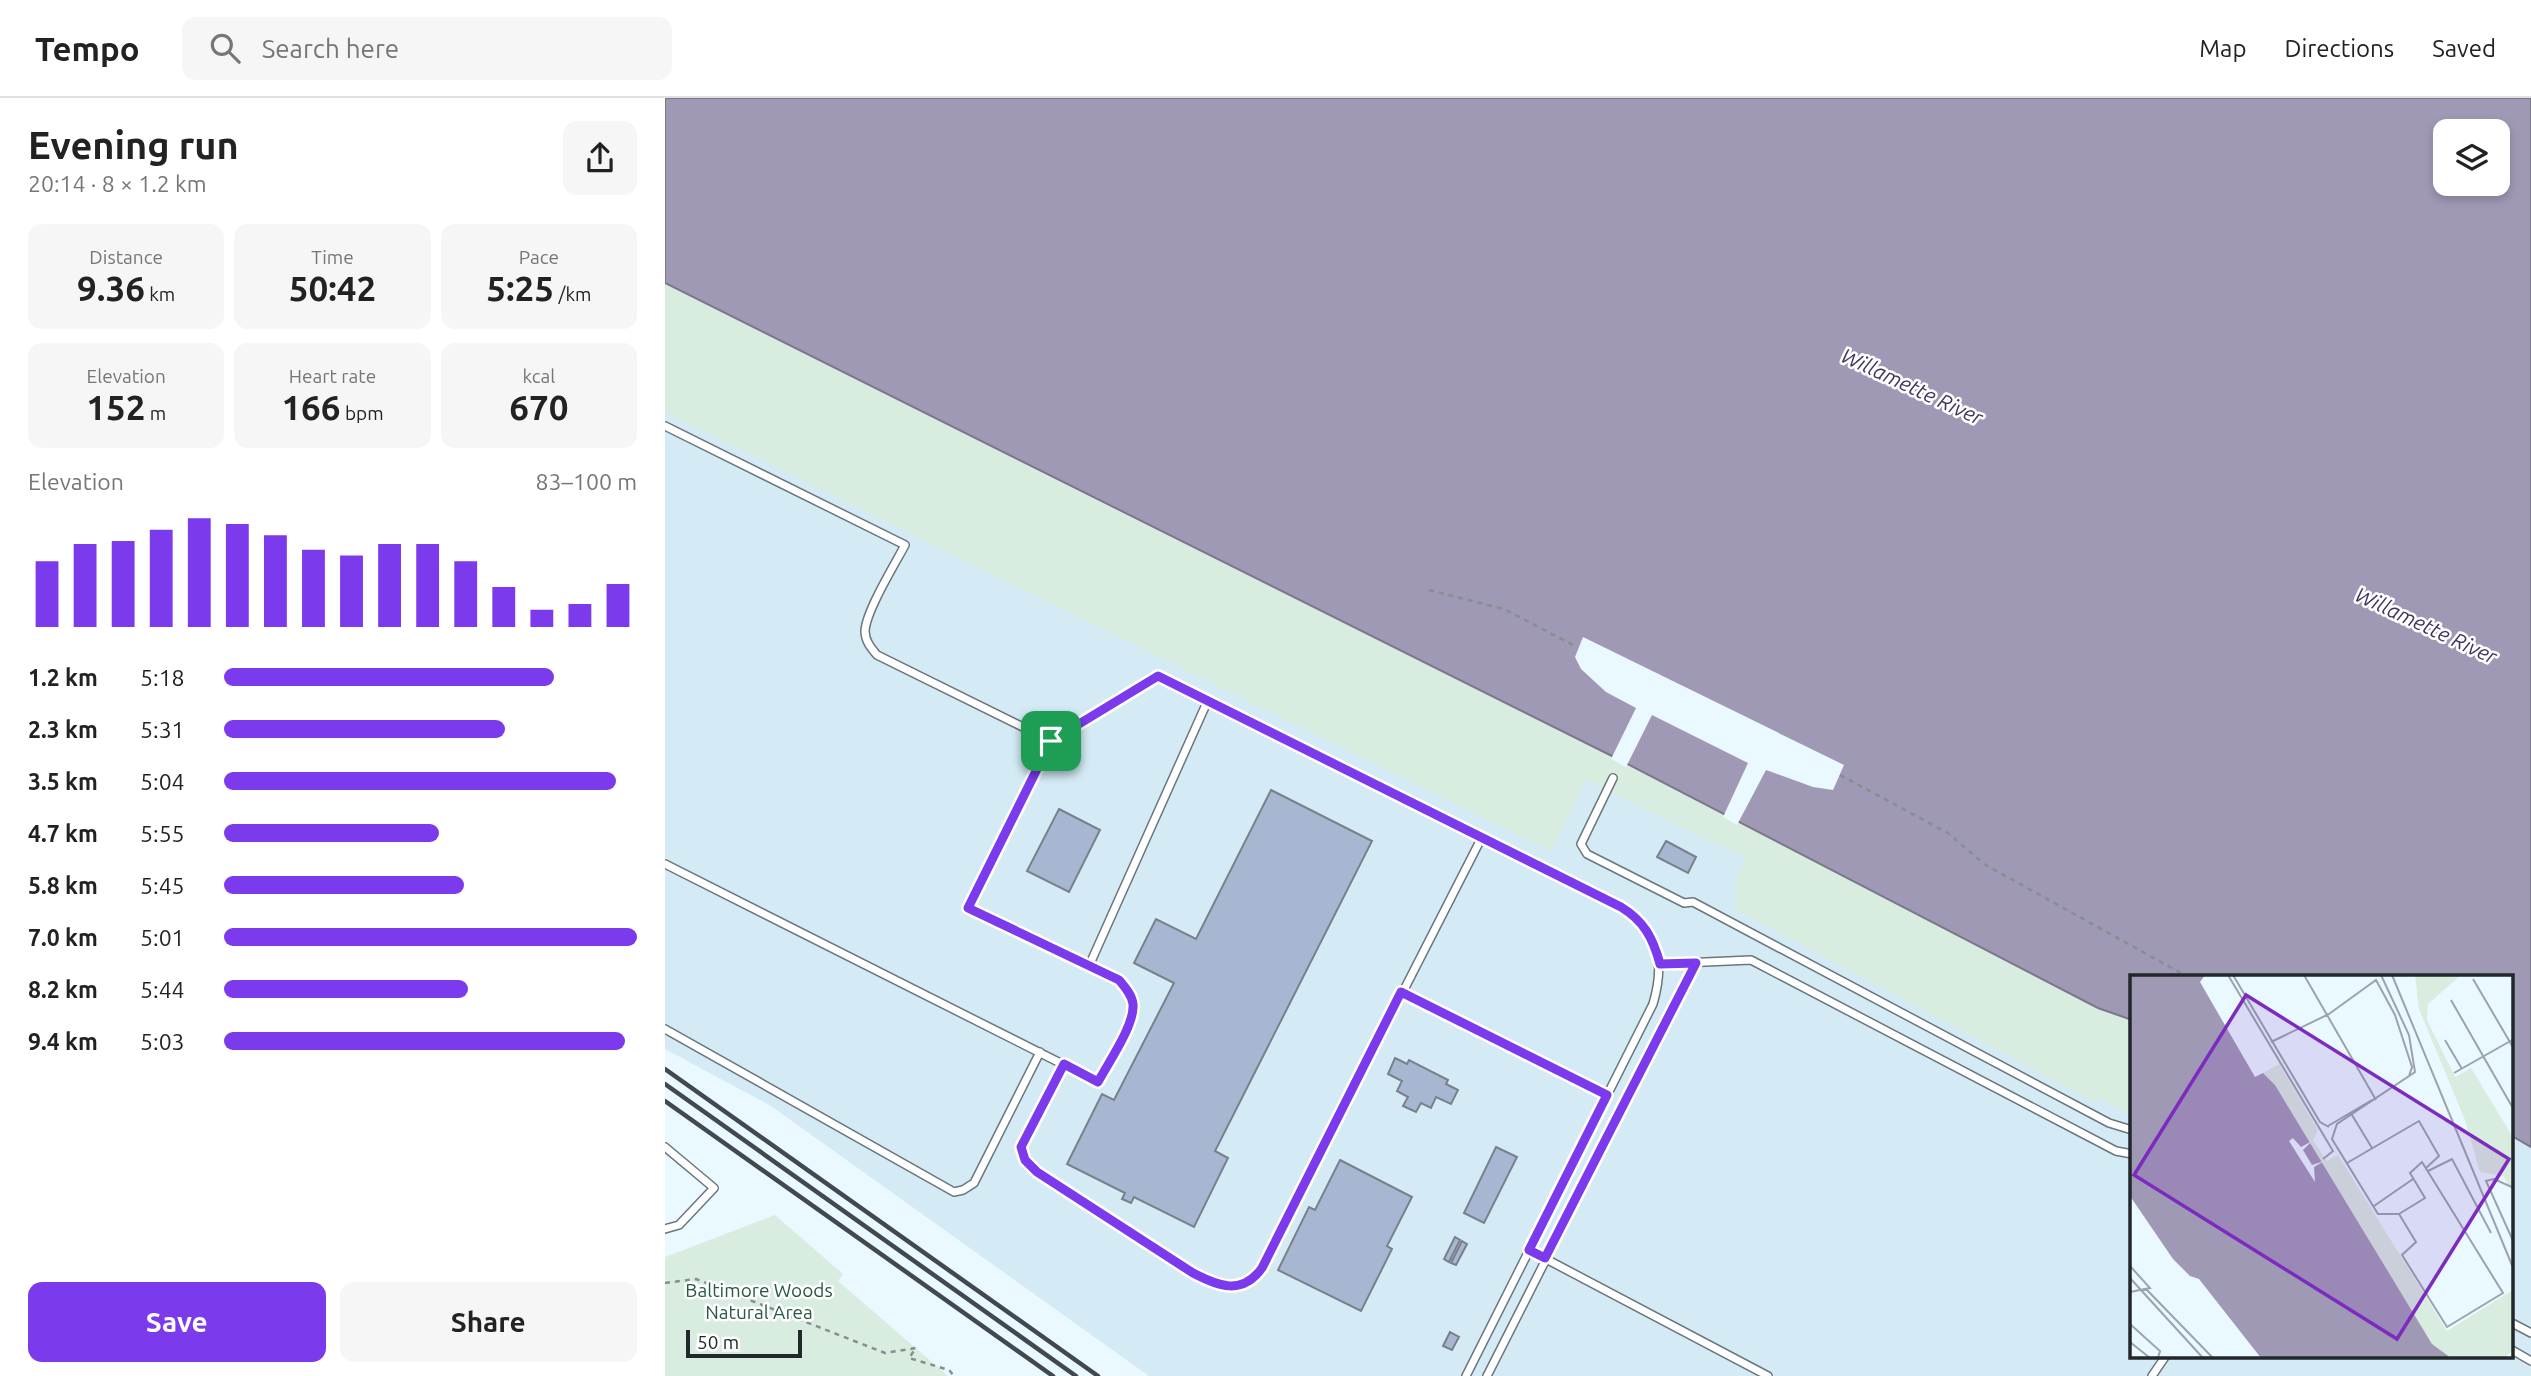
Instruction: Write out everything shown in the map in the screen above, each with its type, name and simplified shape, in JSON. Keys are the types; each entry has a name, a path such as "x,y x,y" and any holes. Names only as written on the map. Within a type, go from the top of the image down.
{"lane":[{"path":"665,425 905,545 869,617 865,631 868,643 877,655 1051,741"},
{"path":"665,864 1098,1082 1131,1020 1132,999 1125,986 1119,980 968,908 1051,741 1158,676 1633,914 1650,934 1660,964 1653,1004 1466,1376"},
{"path":"1089,966 1208,700"},
{"path":"1613,778 1581,844 1587,854 1683,903 1693,902 2109,1123 2130,1129"},
{"path":"1064,1064 1021,1147 1021,1153 1029,1166 1193,1273 1216,1285 1237,1286 1257,1275 1262,1268 1482,837"},
{"path":"1660,964 1751,960 2116,1151 2130,1154"},
{"path":"1487,1376 1696,963"},
{"path":"1401,992 1607,1095"},
{"path":"665,1029 954,1192 974,1184 1040,1052"},
{"path":"665,1147 714,1188 679,1225 665,1229"},
{"path":"1529,1250 1769,1376"},
{"path":"2513,1324 2531,1333"},
{"path":"2513,1351 2531,1361"},
{"path":"2152,1376 2164,1358"}],"path":[{"path":"1429,590 1504,609 1577,647"},
{"path":"1840,775 1948,833 1984,864 2184,975"},
{"path":"665,1283 696,1279 885,1353 916,1348 909,1358 949,1370 954,1376"}],"shaded area":[{"path":"665,283 1614,757 2097,1008 2130,1019 2130,1358 2513,1358 2513,1137 2531,1147 2531,1376 1149,1376 771,1106 665,1049"}],"green space":[{"path":"665,283 1614,757 2097,1008 2130,1019 2130,1115 2101,1099 2097,1103 1735,909 1736,875 1747,858 1586,780 1551,851 665,412"},
{"name":"Baltimore Woods Natural Area","path":"775,1215 843,1274 838,1281 948,1376 665,1376 665,1257"}],"water":[{"name":"Willamette River","path":"665,98 2531,98 2531,1147 2513,1137 2513,975 2130,975 2130,1019 2098,1008 1614,757 665,283"}],"pier":[{"path":"1583,637 1844,765 1833,790 1813,787 1766,770 1737,825 1723,817 1748,763 1652,715 1626,767 1611,759 1636,708 1606,692 1581,669 1575,657"}],"building":[{"path":"1271,790 1372,841 1215,1151 1228,1158 1194,1227 1134,1197 1131,1203 1122,1199 1125,1193 1067,1164 1102,1094 1114,1100 1174,983 1134,963 1156,919 1196,939"},
{"path":"1059,809 1100,830 1069,892 1027,871"},
{"path":"1666,841 1696,857 1688,873 1657,857"},
{"path":"1395,1058 1407,1064 1409,1060 1448,1080 1446,1084 1458,1090 1451,1104 1436,1097 1431,1108 1421,1103 1416,1112 1403,1106 1408,1097 1397,1091 1402,1081 1388,1074"},
{"path":"1496,1147 1517,1157 1484,1223 1464,1213"},
{"path":"1340,1160 1412,1197 1387,1246 1392,1249 1361,1311 1278,1270 1309,1207 1315,1210"},
{"path":"1455,1237 1460,1240 1449,1262 1444,1259"},
{"path":"1462,1241 1467,1244 1456,1265 1451,1263"},
{"path":"1450,1332 1459,1337 1452,1350 1443,1346"}],"railway":[{"path":"665,1069 1098,1376"},
{"path":"665,1084 1076,1376"},
{"path":"665,1101 1053,1376"}],"route":[{"path":"1158,676 1621,907 1633,914 1650,934 1660,964 1696,963 1545,1258 1529,1250 1607,1095 1401,992 1262,1268 1246,1282 1226,1287 1193,1273 1029,1166 1021,1153 1021,1147 1064,1064 1098,1082 1131,1020 1133,1008 1128,991 1119,980 968,908 1051,741 1158,676"}]}
